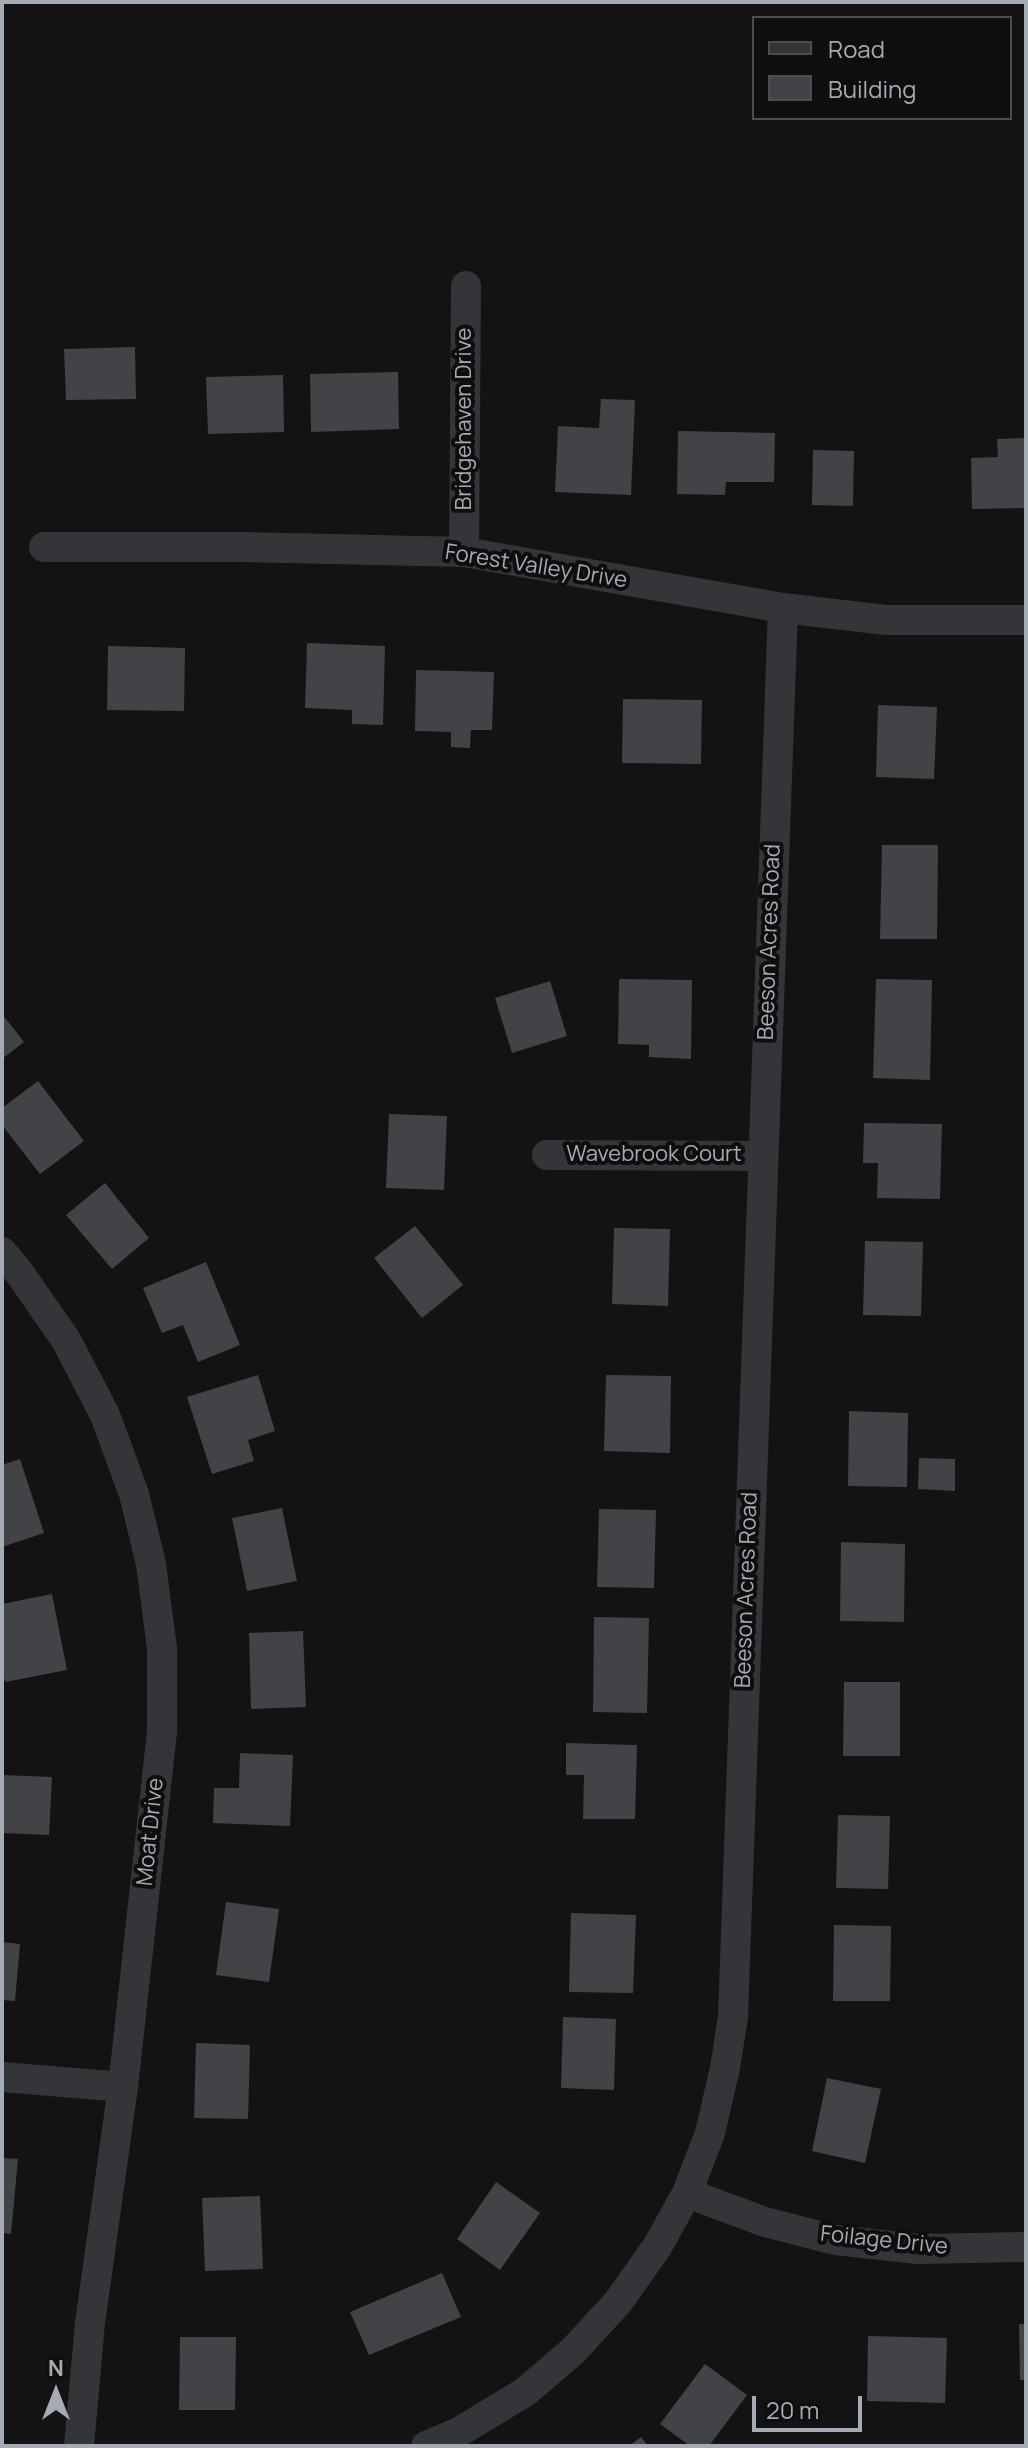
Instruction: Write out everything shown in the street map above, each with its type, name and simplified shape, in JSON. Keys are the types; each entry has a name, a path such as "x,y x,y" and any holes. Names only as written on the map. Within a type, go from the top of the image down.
{"street":[{"name":"Bridgehaven Drive","path":"464,552 466,286"},
{"name":"Forest Valley Drive","path":"44,547 464,552 783,608 886,620 1026,620"},
{"name":"Beeson Acres Road","path":"426,2446 459,2432 525,2392 573,2351 618,2302 657,2247 687,2193 710,2133 725,2068 733,2017 783,608"},
{"name":"Wavebrook Court","path":"547,1155 762,1156"},
{"name":"Moat Drive","path":"2,1252 66,1340 105,1415 134,1494 151,1564 162,1648 162,1732 123,2087 90,2323 79,2446"},
{"path":"2,2077 123,2087"},
{"name":"Foilage Drive","path":"687,2193 765,2222 835,2240 918,2249 1026,2247"}],"building":[{"path":"135,347 136,399 66,400 64,349"},
{"path":"398,372 399,429 311,432 310,374"},
{"path":"283,375 284,432 208,434 206,377"},
{"path":"601,399 635,400 631,495 555,492 558,426 599,428"},
{"path":"678,431 775,433 774,482 726,482 725,495 677,494"},
{"path":"1026,438 1026,508 972,509 971,458 998,457 997,439"},
{"path":"813,450 854,451 853,506 812,505"},
{"path":"307,643 385,646 383,725 352,724 352,710 305,708"},
{"path":"108,646 185,648 184,711 107,710"},
{"path":"416,670 494,672 492,730 471,730 470,748 451,747 451,732 415,731"},
{"path":"623,699 702,700 701,764 622,763"},
{"path":"878,705 937,707 934,779 876,777"},
{"path":"882,845 938,845 937,939 880,939"},
{"path":"619,979 692,980 691,1059 649,1057 649,1045 618,1044"},
{"path":"876,979 932,980 930,1080 873,1078"},
{"path":"550,981 567,1036 512,1053 495,998"},
{"path":"2,1014 24,1042 2,1059"},
{"path":"38,1081 84,1141 40,1174 2,1125 2,1108"},
{"path":"389,1114 447,1116 444,1190 386,1188"},
{"path":"864,1123 942,1124 940,1199 877,1198 878,1163 863,1163"},
{"path":"105,1183 149,1238 112,1269 66,1215"},
{"path":"415,1226 463,1285 422,1318 374,1258"},
{"path":"614,1228 670,1229 668,1306 612,1304"},
{"path":"865,1241 923,1242 921,1316 863,1315"},
{"path":"206,1262 240,1345 198,1362 183,1325 162,1333 143,1288"},
{"path":"258,1375 275,1431 248,1440 254,1461 212,1474 187,1397"},
{"path":"606,1375 671,1376 670,1453 604,1451"},
{"path":"849,1411 908,1413 907,1487 848,1486"},
{"path":"919,1458 955,1459 955,1491 918,1489"},
{"path":"20,1459 44,1533 2,1547 2,1465"},
{"path":"282,1508 297,1581 247,1591 232,1518"},
{"path":"599,1509 656,1510 654,1588 597,1587"},
{"path":"841,1542 905,1544 904,1622 840,1621"},
{"path":"52,1594 67,1670 5,1682 2,1604"},
{"path":"594,1617 649,1618 647,1713 593,1712"},
{"path":"303,1631 306,1707 251,1709 249,1633"},
{"path":"844,1682 900,1682 900,1756 843,1756"},
{"path":"566,1743 637,1745 635,1819 583,1819 584,1775 566,1775"},
{"path":"240,1753 293,1755 290,1826 213,1823 214,1788 239,1788"},
{"path":"2,1775 52,1777 49,1835 2,1833"},
{"path":"838,1815 890,1816 888,1889 836,1888"},
{"path":"226,1902 279,1909 269,1982 216,1975"},
{"path":"571,1913 636,1915 633,1993 569,1992"},
{"path":"834,1925 891,1926 890,2001 833,2001"},
{"path":"2,1942 20,1944 15,2001 2,2000"},
{"path":"563,2017 616,2019 614,2090 561,2088"},
{"path":"196,2043 250,2045 248,2119 194,2118"},
{"path":"827,2078 881,2089 865,2163 812,2151"},
{"path":"2,2158 18,2159 11,2234 2,2233"},
{"path":"496,2182 540,2213 500,2270 457,2239"},
{"path":"260,2196 263,2269 205,2271 202,2198"},
{"path":"442,2273 461,2317 369,2355 350,2312"},
{"path":"1019,2324 1026,2324 1026,2380 1020,2380"},
{"path":"868,2336 947,2338 945,2403 867,2401"},
{"path":"180,2337 236,2337 235,2410 179,2410"},
{"path":"705,2364 747,2395 709,2446 690,2446 660,2424"},
{"path":"641,2437 648,2446 629,2446"}]}
